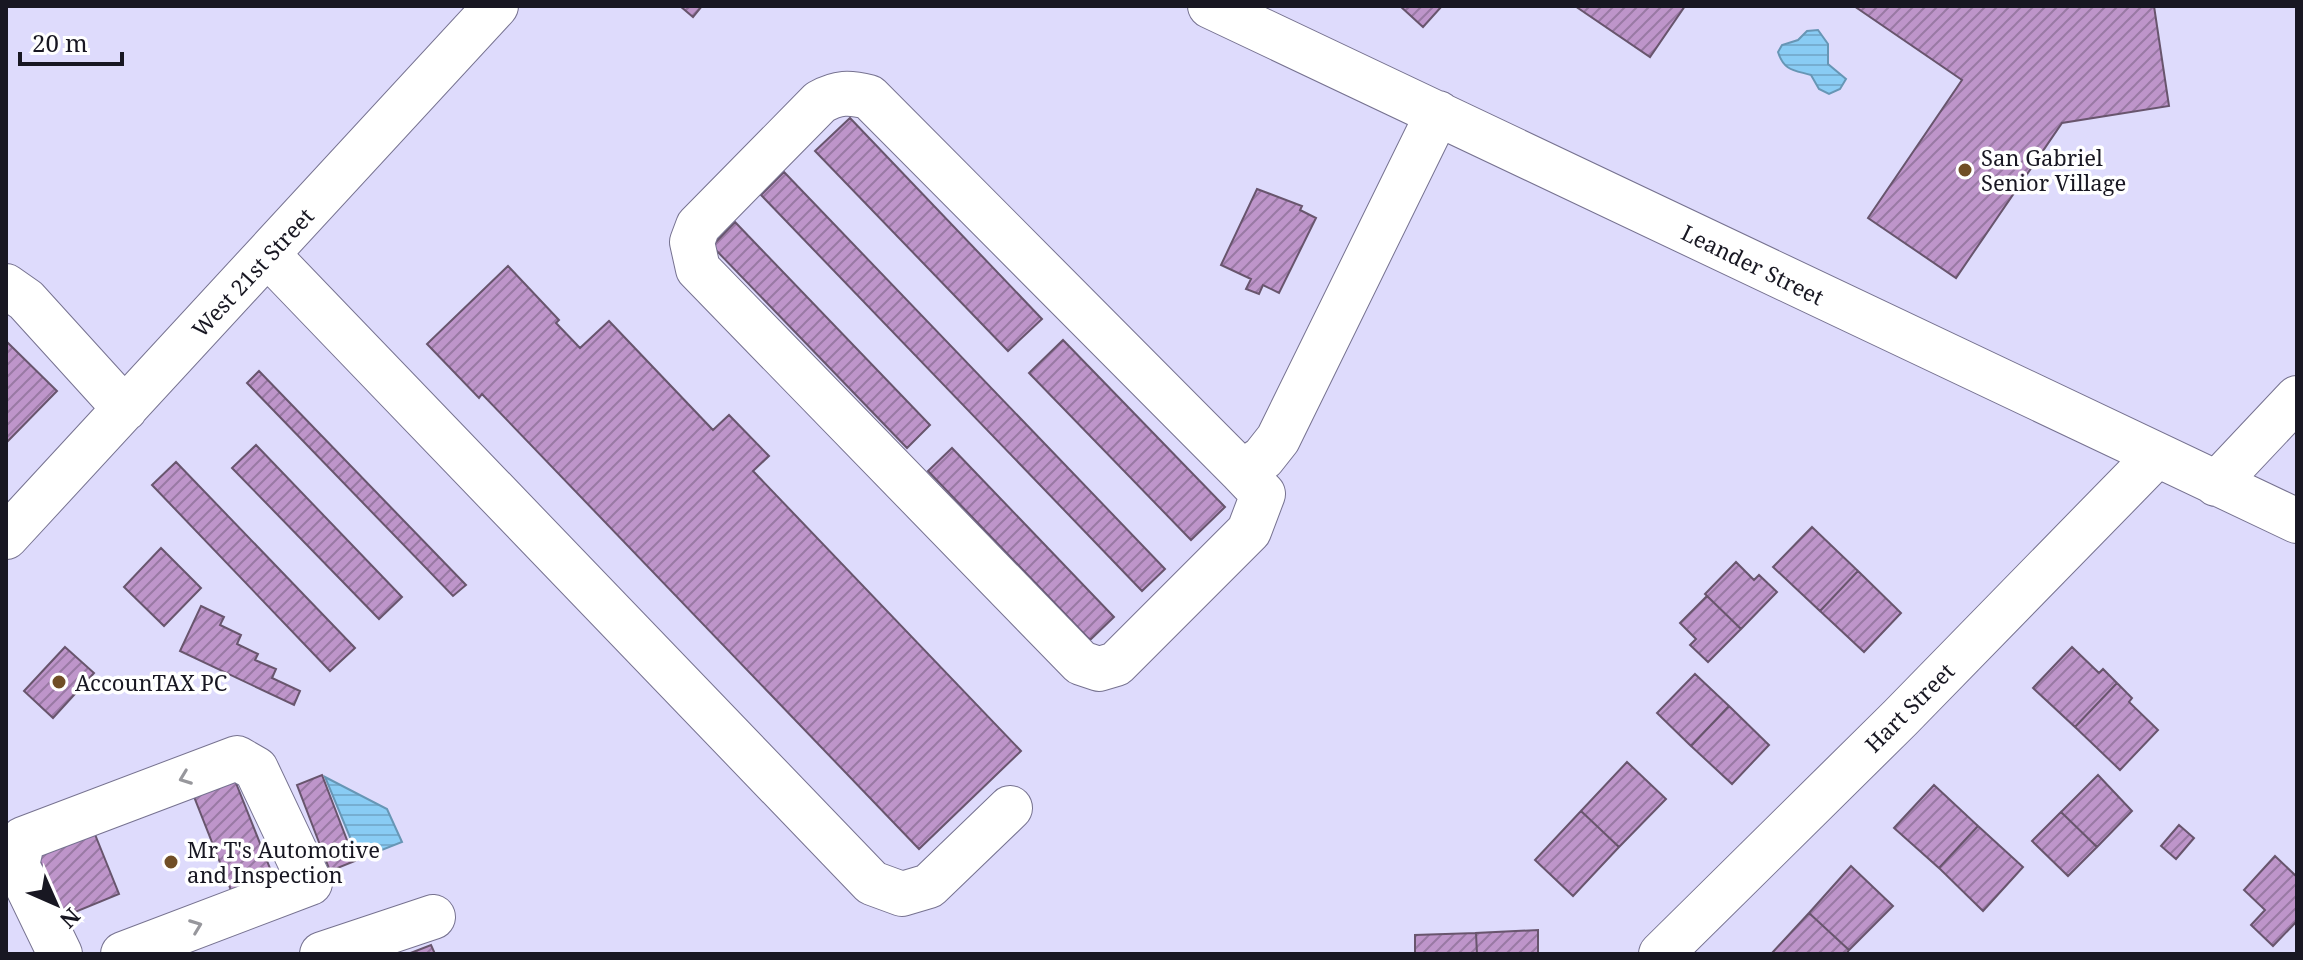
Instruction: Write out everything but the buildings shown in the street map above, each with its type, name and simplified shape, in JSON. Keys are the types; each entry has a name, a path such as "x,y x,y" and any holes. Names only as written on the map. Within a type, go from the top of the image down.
{"street":[{"name":"West 21st Street","path":"6,537 496,6"},
{"name":"Leander Street","path":"1210,6 2155,457 2297,521"},
{"path":"850,92 869,97 1242,472 1263,494 1249,531 1116,664 1099,669 1081,663 698,269 692,242 698,226 820,102 834,94 850,92"},
{"path":"1242,472 1263,458 1278,439 1438,113"},
{"path":"268,255 872,883 902,894 929,886 1010,808"},
{"path":"6,286 26,300 125,409"},
{"path":"2216,484 2297,398"},
{"name":"Hart Street","path":"1661,954 1900,718 2155,457"},
{"path":"58,953 17,865 23,839 237,758 256,769 310,883 123,954"},
{"path":"322,954 433,917"}],"water":[{"path":"1818,30 1828,44 1828,64 1846,79 1840,89 1829,94 1819,89 1811,75 1787,66 1778,52 1782,45 1798,40 1807,31"},
{"path":"325,777 387,809 402,842 359,859"}],"place":[{"name":"San Gabriel Senior Village","path":"1965,170"},
{"name":"AccounTAX PC","path":"59,682"},
{"name":"Mr T's Automotive and Inspection","path":"171,862"}]}
